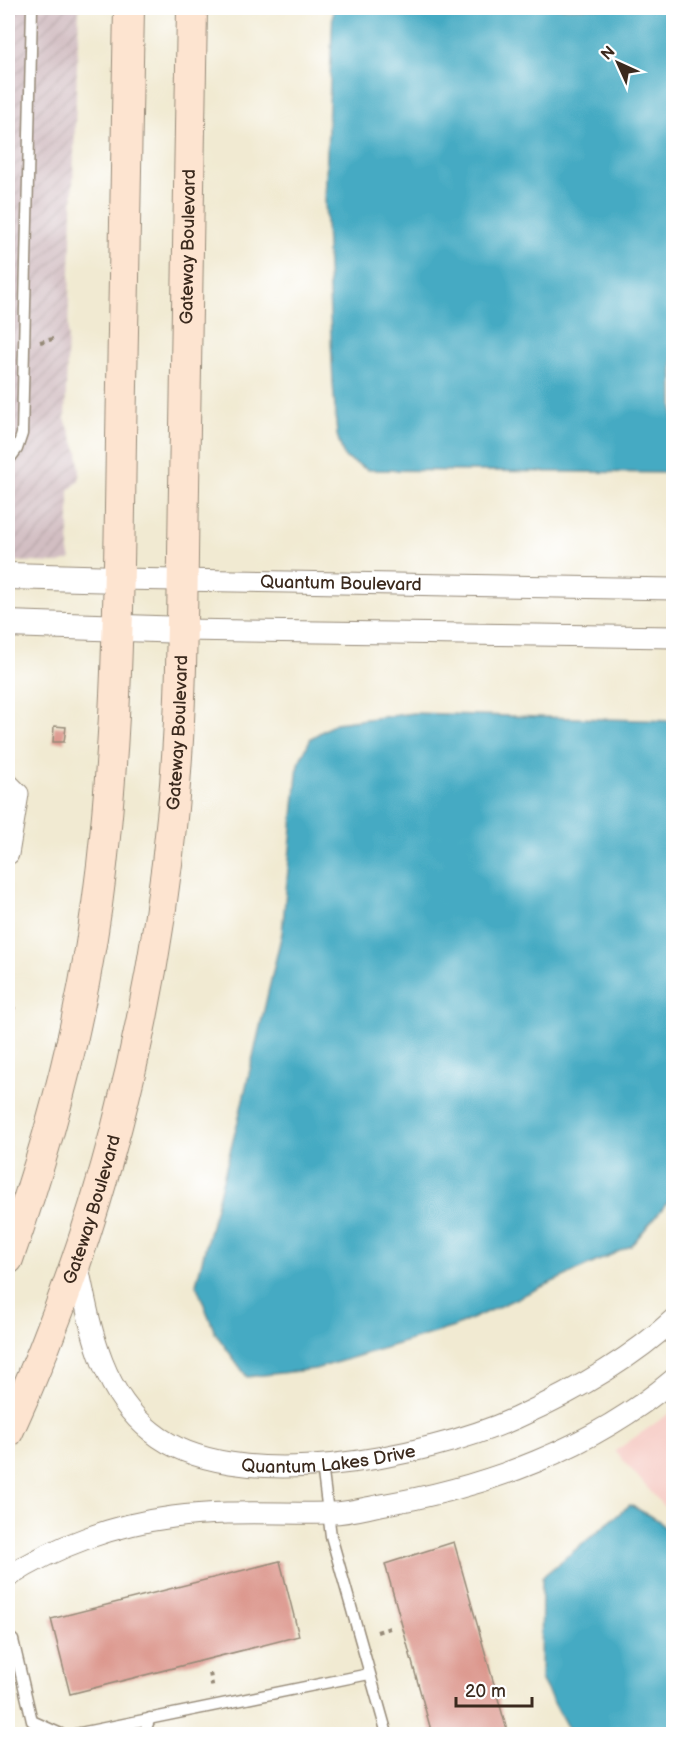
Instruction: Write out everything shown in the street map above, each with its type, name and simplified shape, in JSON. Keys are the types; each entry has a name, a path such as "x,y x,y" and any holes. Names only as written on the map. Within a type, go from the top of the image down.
{"main road":[{"path":"8,1259 64,1076 86,972 102,867 111,775 118,627 129,8"},
{"name":"Gateway Boulevard","path":"8,1432 30,1381 76,1258 116,1126 149,981 173,808 184,630 192,8"}],"street":[{"name":"Quantum Boulevard","path":"8,576 674,589"},
{"path":"8,624 184,630 674,637"},
{"path":"8,784 18,794 8,854"},
{"name":"Quantum Lakes Drive","path":"76,1258 99,1361 117,1394 152,1433 185,1452 231,1465 322,1465 379,1458 467,1436 514,1419 556,1399 619,1362 674,1319"},
{"path":"8,1577 40,1558 100,1534 163,1519 256,1512 326,1513 397,1503 458,1488 514,1470 572,1444 618,1419 674,1379"}],"lane":[{"path":"8,461 17,448 22,434 33,8"},
{"path":"322,1465 326,1513 387,1734"},
{"path":"12,1640 32,1721 61,1734"},
{"path":"75,1734 369,1674"},
{"path":"144,1734 150,1718"}],"path":[{"path":"372,1633 390,1628"},
{"path":"210,1673 214,1692"}],"shaded area":[{"path":"8,8 79,8 65,419 78,452 80,473 79,481 69,490 71,559 59,563 8,561"},
{"path":"673,1411 673,1517 615,1451"}],"water":[{"path":"333,8 673,8 673,473 368,470 344,457 337,435 333,383 325,201"},
{"path":"413,713 673,721 673,1196 631,1246 454,1327 315,1369 247,1377 215,1333 196,1284 238,1121 282,933 298,764 311,738 336,723"},
{"path":"630,1505 658,1520 673,1538 673,1734 571,1734 541,1679 542,1577"}],"building":[{"path":"54,726 66,727 64,742 53,742"},
{"path":"8,1005 15,1008 8,1024"},
{"path":"454,1542 508,1734 432,1734 385,1564"},
{"path":"280,1561 299,1636 70,1694 51,1619"}]}
